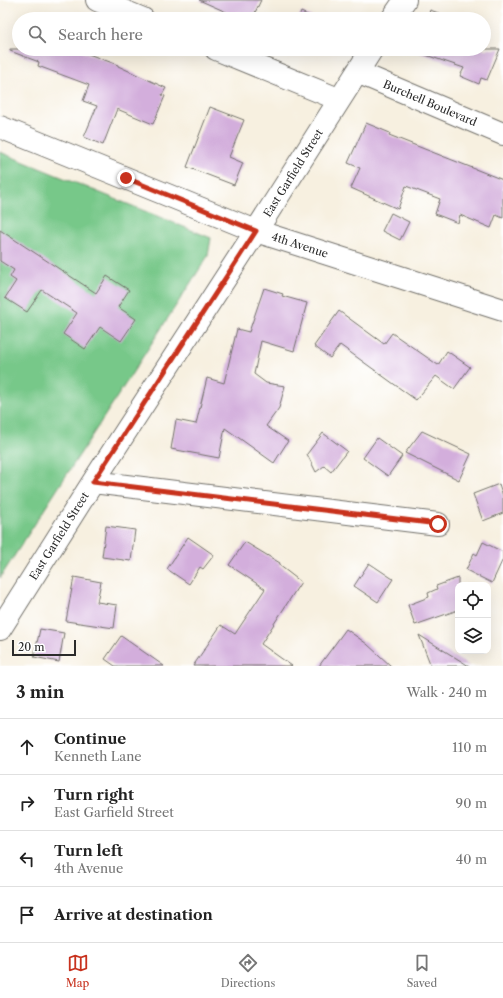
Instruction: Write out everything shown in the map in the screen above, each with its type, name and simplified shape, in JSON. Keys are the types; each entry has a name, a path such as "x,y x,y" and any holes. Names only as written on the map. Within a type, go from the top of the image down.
{"street":[{"path":"97,0 126,12"},
{"path":"397,12 405,0"},
{"path":"233,56 338,99"},
{"name":"East Garfield Street","path":"2,622 256,231 338,99 367,56"},
{"name":"Burchell Boulevard","path":"357,72 503,134"},
{"name":"4th Avenue","path":"0,127 256,231 448,294 503,310"},
{"path":"93,482 438,524"}],"green space":[{"path":"0,152 211,238 208,256 0,578"}],"building":[{"path":"199,0 261,0 255,12 226,12"},
{"path":"491,49 500,49 487,80 481,78 479,84 460,76 464,68 429,56 491,56"},
{"path":"23,56 94,56 118,65 166,88 162,95 165,96 153,124 117,109 103,145 84,137 97,106 83,101 89,85 38,66 39,62"},
{"path":"210,107 244,120 229,157 243,163 234,185 187,167"},
{"path":"366,123 390,133 389,135 503,180 503,218 496,215 491,228 460,215 458,223 435,214 440,199 406,186 398,209 351,188 360,168 348,163"},
{"path":"391,213 409,222 400,240 382,231"},
{"path":"0,230 96,293 107,276 129,290 118,307 136,319 121,341 100,327 85,349 63,334 77,313 42,290 27,312 5,298 16,281 10,277 14,270 0,261"},
{"path":"264,288 283,294 282,296 307,303 294,351 261,341 254,374 266,383 285,386 279,408 266,426 288,441 274,463 225,428 219,458 171,449 176,420 196,424 207,378 224,383 237,329 249,332"},
{"path":"339,311 384,344 392,333 438,365 447,351 470,367 454,389 436,376 416,400 340,345 330,358 314,346"},
{"path":"422,431 471,454 459,480 405,453"},
{"path":"323,433 347,451 331,472 324,466 316,472 307,454"},
{"path":"377,438 402,456 388,476 363,458"},
{"path":"499,484 503,496 503,513 483,521 473,494"},
{"path":"106,526 135,530 131,561 102,557"},
{"path":"188,537 214,555 203,569 200,567 189,584 167,569"},
{"path":"245,542 280,563 279,565 301,582 261,644 292,666 193,666 221,625 235,634 265,589 229,565"},
{"path":"483,542 503,552 503,559 492,583 466,570 474,553 477,555"},
{"path":"369,563 393,579 378,602 354,586"},
{"path":"74,577 101,582 97,602 117,605 114,628 66,621"},
{"path":"458,578 458,582 455,582 455,611 415,625 408,605 429,597 428,593 437,589 436,586"},
{"path":"40,629 64,633 59,662 34,657"},
{"path":"346,629 367,644 391,666 319,666"},
{"path":"419,635 469,666 431,666"},
{"path":"121,636 164,666 115,666 105,659"}],"route":[{"path":"126,178 256,231 93,482 438,524"}]}
